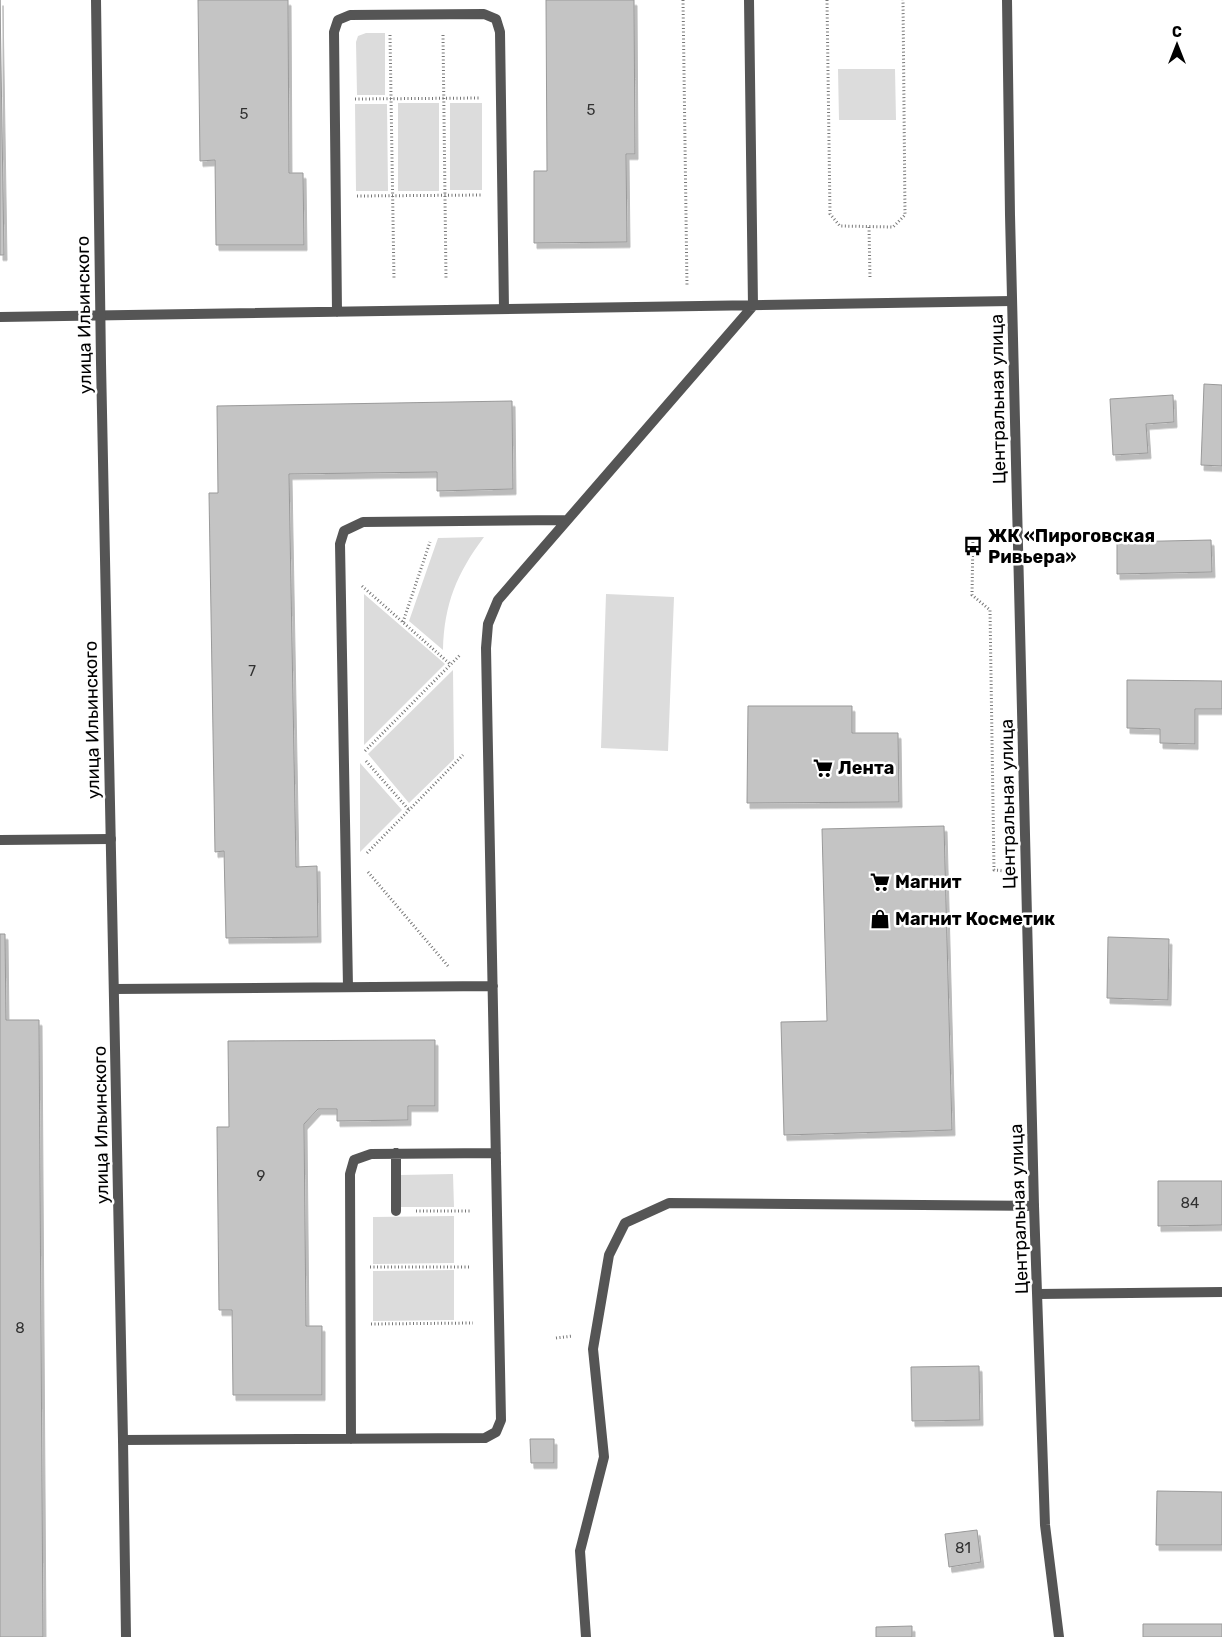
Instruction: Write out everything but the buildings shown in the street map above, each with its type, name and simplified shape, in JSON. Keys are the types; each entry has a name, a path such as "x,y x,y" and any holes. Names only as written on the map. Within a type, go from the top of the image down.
{"street":[{"name":"улица Ильинского","path":"96,0 100,316 126,1637"},
{"path":"123,1440 485,1438 496,1432 501,1420 487,668 488,624 498,600 753,306 749,0"},
{"name":"Центральная улица","path":"1008,0 1012,301 1034,1206 1045,1525 1059,1637"},
{"path":"338,312 334,32 338,20 350,15 390,14 484,14 496,19 500,32 504,309"},
{"path":"0,317 1012,301"},
{"path":"348,987 340,544 344,531 363,522 566,520"},
{"path":"0,840 111,839"},
{"path":"114,989 493,986"},
{"path":"396,1153 396,1211"},
{"path":"351,1438 350,1174 354,1160 371,1154 496,1153"},
{"path":"586,1637 580,1551 604,1456 593,1349 609,1255 625,1223 669,1203 1034,1206"},
{"path":"1038,1294 1222,1292"}],"path":[{"path":"683,0 687,306"},
{"path":"827,0 830,214 840,226 870,227 893,227 905,215 903,0"},
{"path":"390,14 394,280"},
{"path":"443,14 446,279"},
{"path":"335,99 501,98"},
{"path":"336,196 502,194"},
{"path":"870,227 870,279"},
{"path":"403,622 438,521"},
{"path":"973,535 972,596 990,610 994,870 1026,871"},
{"path":"341,567 450,664"},
{"path":"409,810 361,755 460,655"},
{"path":"365,854 463,755"},
{"path":"365,868 449,967"},
{"path":"350,1267 472,1267"},
{"path":"350,1324 473,1323"}],"shaded area":[{"path":"366,33 385,33 385,95 357,95 356,42 358,36"},
{"path":"838,69 895,69 896,120 839,120"},
{"path":"398,103 439,103 439,191 398,191"},
{"path":"450,103 482,103 482,190 450,190"},
{"path":"355,104 387,104 388,191 356,191"},
{"path":"484,537 459,576 449,604 443,650 409,621 438,538"},
{"path":"364,594 445,664 364,745"},
{"path":"606,594 674,597 668,751 601,748"},
{"path":"453,670 454,759 409,803 368,754"},
{"path":"360,763 402,810 360,852"},
{"path":"453,1174 454,1207 401,1207 400,1175"},
{"path":"454,1216 454,1263 373,1264 373,1217"},
{"path":"454,1270 454,1320 373,1321 373,1271"}],"place":[{"name":"ЖК «Пироговская Ривьера»","path":"973,546"},
{"name":"Лента","path":"823,768"},
{"name":"Магнит","path":"880,882"},
{"name":"Магнит Косметик","path":"880,919"}]}
